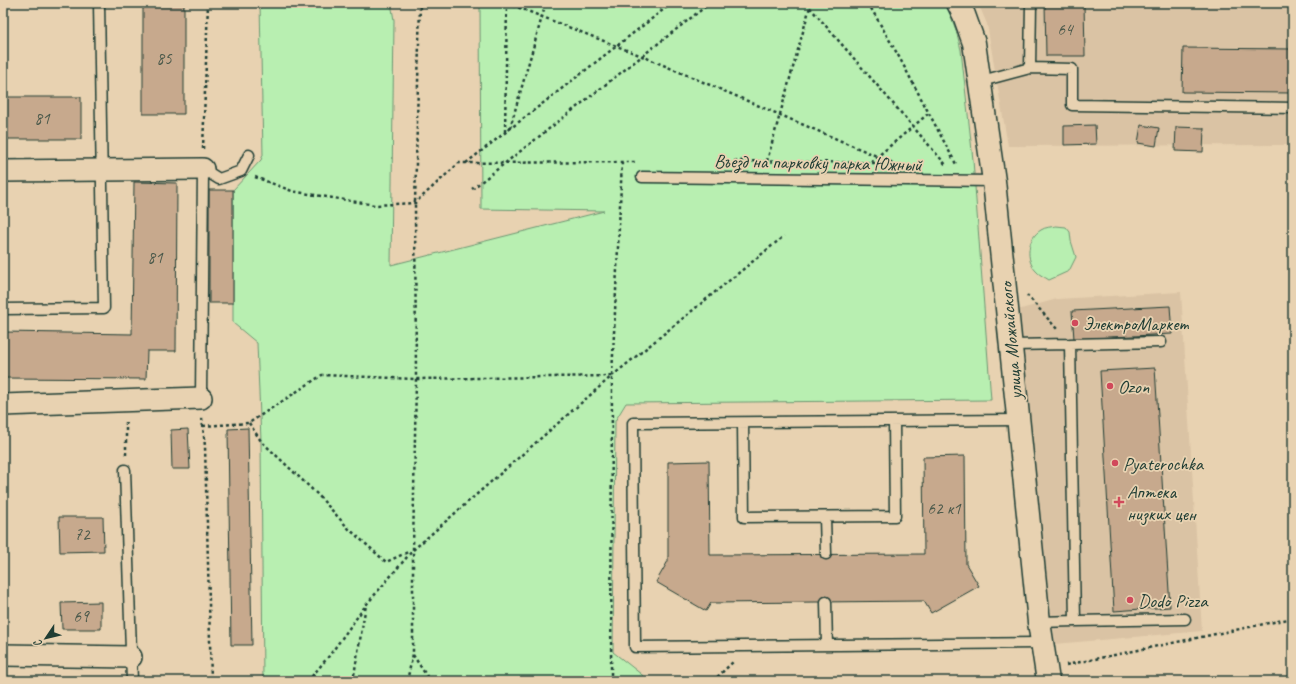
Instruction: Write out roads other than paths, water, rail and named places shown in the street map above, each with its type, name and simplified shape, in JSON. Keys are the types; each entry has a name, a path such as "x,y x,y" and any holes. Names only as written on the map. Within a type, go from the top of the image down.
{"main road":[{"name":"улица Можайского","path":"958,3 967,22 974,43 980,80 994,181 1011,345 1017,420 1041,643 1056,675"}],"street":[{"path":"3,171 203,169"},
{"path":"3,405 201,398"},
{"path":"3,655 131,657"}],"lane":[{"path":"3,310 104,308 99,3"},
{"path":"1030,68 1031,3"},
{"path":"980,80 989,80 1030,68 1072,69 1072,105 1293,108"},
{"path":"203,169 219,179 241,172 249,155"},
{"path":"201,398 203,169"},
{"name":"Въезд на парковку парка Южный","path":"642,177 994,181"},
{"path":"1011,345 1161,342"},
{"path":"1070,344 1075,621"},
{"path":"1017,420 633,424 635,647 1041,643"},
{"path":"743,423 744,517 825,517 895,516 894,421"},
{"path":"125,470 132,681"},
{"path":"825,517 826,554"},
{"path":"826,602 827,645"},
{"path":"1039,622 1185,619"}],"place":[{"name":"ЭлектроМаркет","path":"1075,323"},
{"name":"Ozon","path":"1110,386"},
{"name":"Pyaterochka","path":"1115,463"},
{"name":"Аптека низких цен","path":"1119,502"},
{"name":"Dodo Pizza","path":"1130,600"}]}
